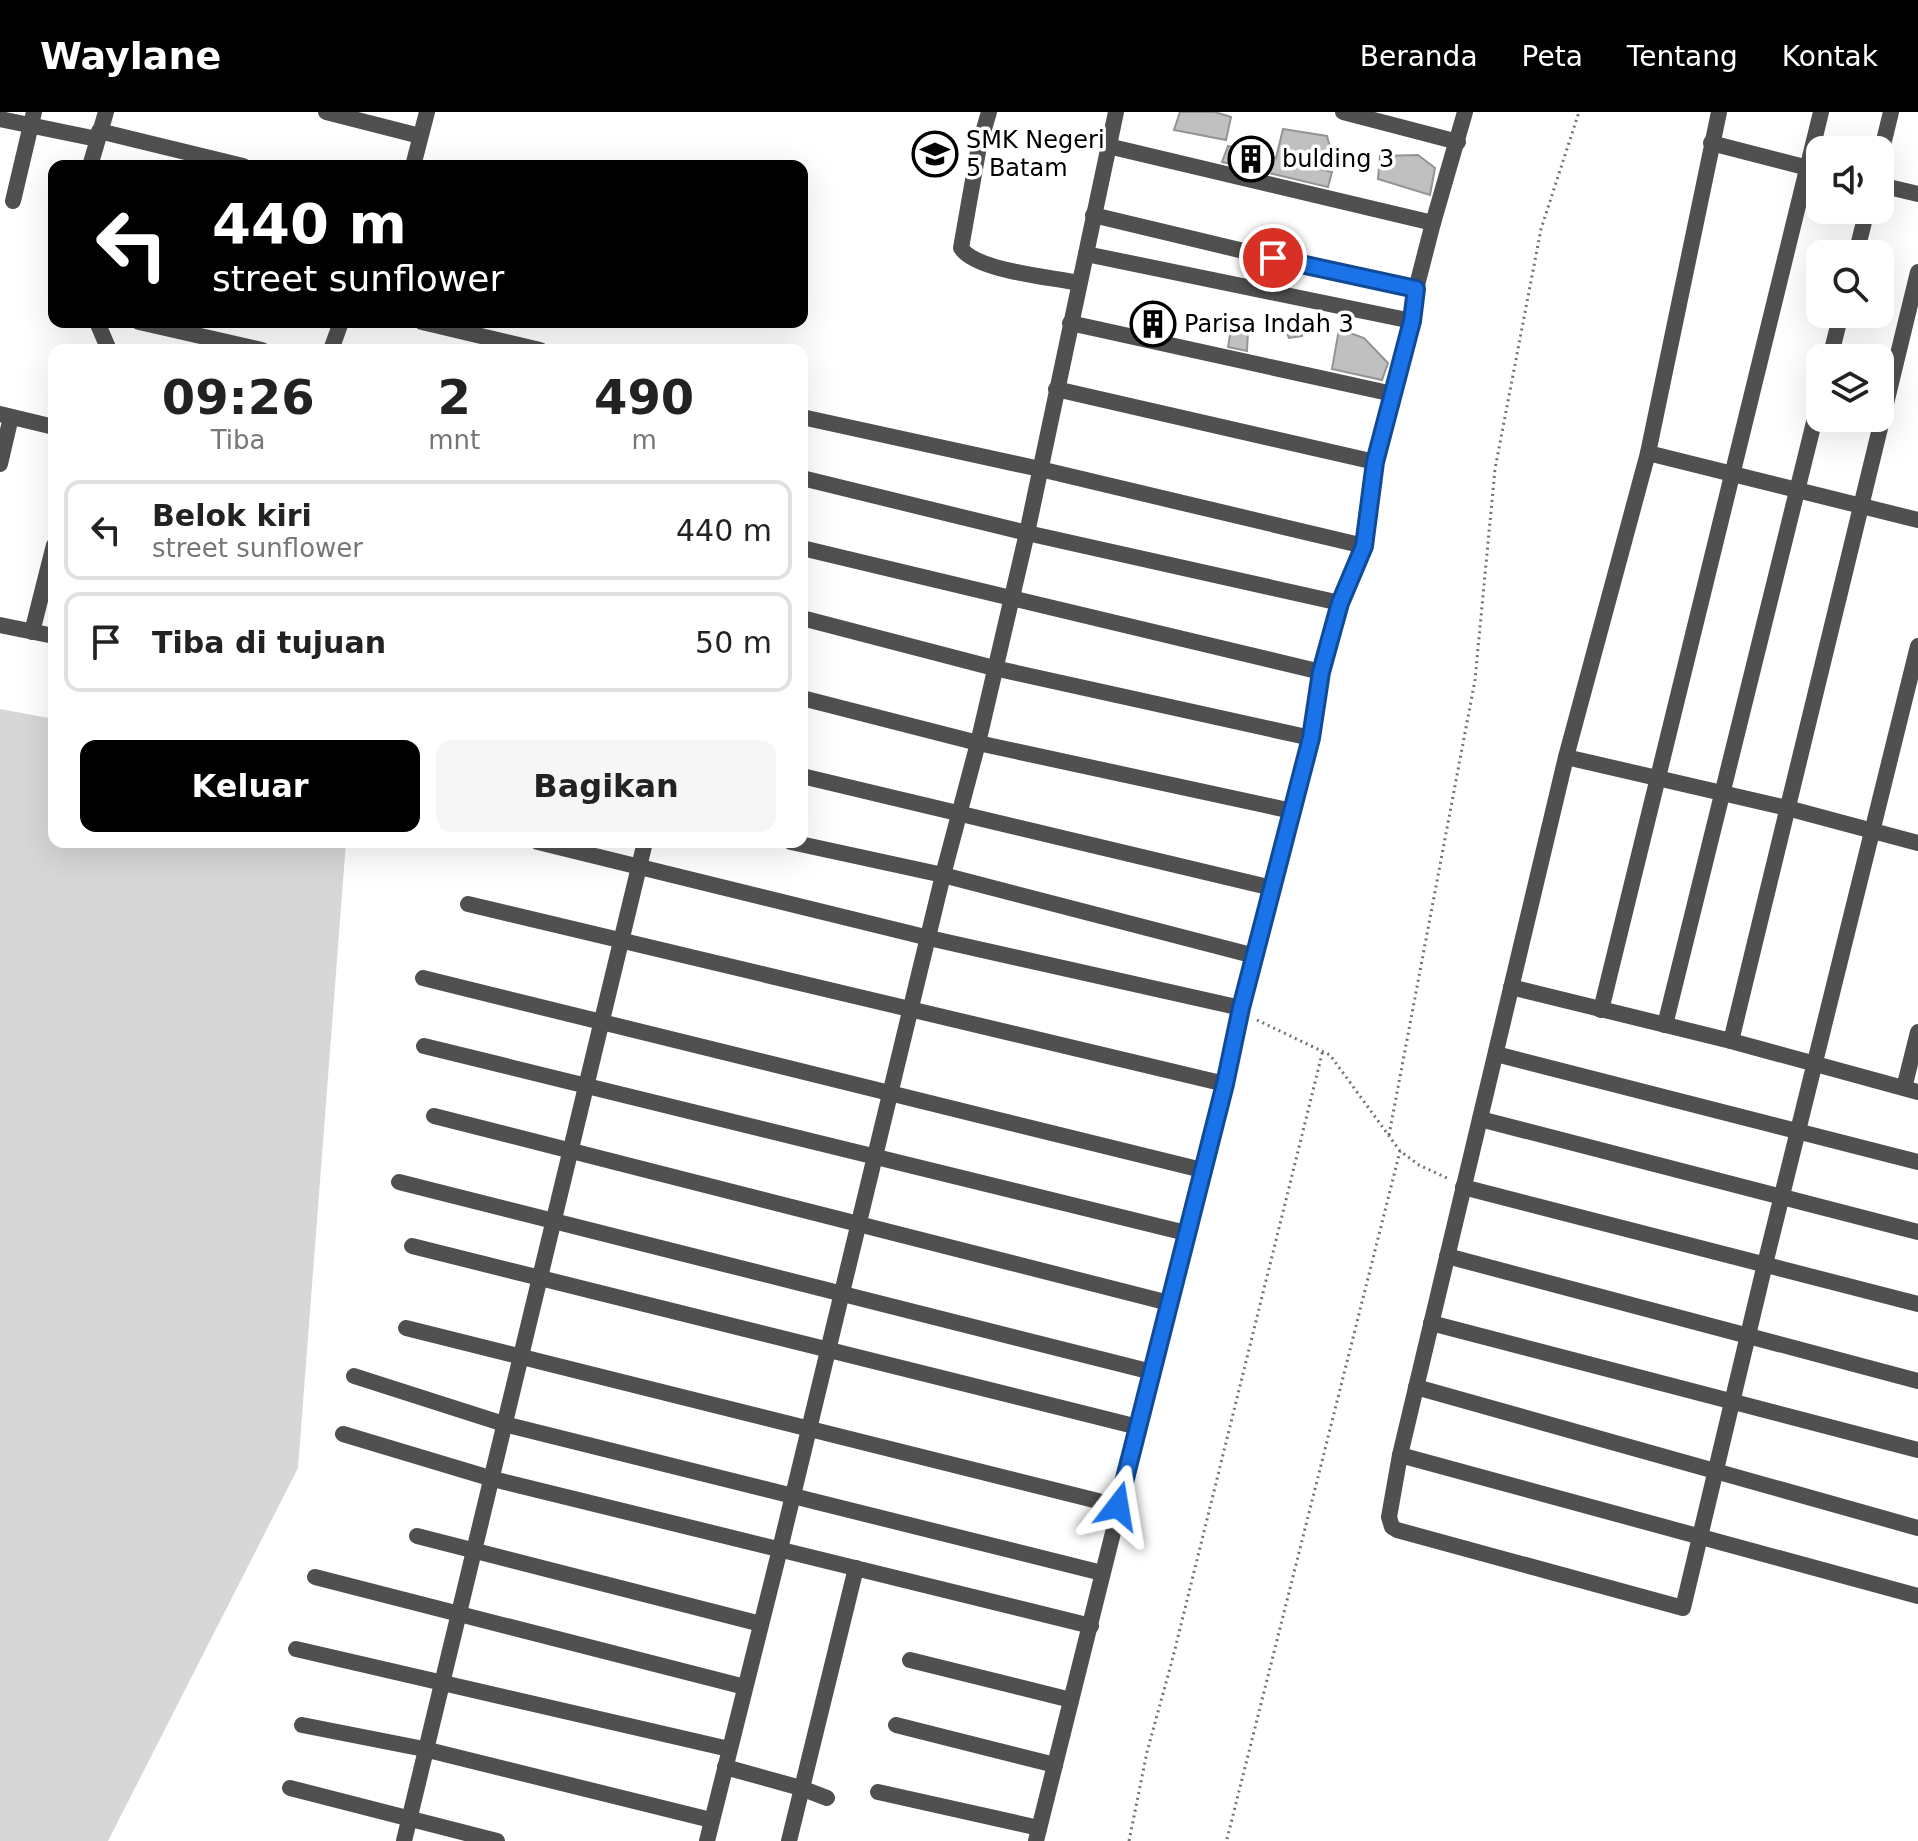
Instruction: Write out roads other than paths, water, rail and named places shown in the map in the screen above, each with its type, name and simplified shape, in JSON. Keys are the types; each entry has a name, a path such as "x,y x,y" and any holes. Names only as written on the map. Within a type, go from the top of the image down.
{"street":[{"path":"92,160 106,112"},
{"path":"326,112 420,136"},
{"path":"414,160 427,112"},
{"path":"989,112 979,146 961,248 972,259 995,266 1079,283"},
{"path":"707,1841 889,1093 978,743 1027,533 1116,112"},
{"path":"1343,112 1458,142"},
{"path":"878,1792 1037,1835 1225,1084 1241,1008 1311,738 1321,672 1340,603 1364,546 1375,462 1412,321 1416,289 1465,112"},
{"path":"1719,112 1648,453 1566,757 1400,1455 1389,1522 1402,1532 1683,1608 1918,646"},
{"path":"1818,136 1821,112"},
{"path":"1885,136 1891,112"},
{"path":"0,119 33,119 215,160"},
{"path":"13,201 33,119"},
{"path":"1711,143 1806,168"},
{"path":"1108,146 1433,223"},
{"path":"1894,188 1918,194"},
{"path":"1601,1010 1731,475 1806,199"},
{"path":"1093,215 1416,289"},
{"path":"1086,254 1412,321"},
{"path":"1731,1041 1918,272"},
{"path":"1070,323 1393,394"},
{"path":"165,328 236,344"},
{"path":"447,328 515,344"},
{"path":"1056,389 1375,462"},
{"path":"0,464 6,415 48,426"},
{"path":"808,418 1040,469 1364,546"},
{"path":"1665,1025 1812,432"},
{"path":"1648,453 1918,520"},
{"path":"808,479 1027,533 1340,603"},
{"path":"808,550 1321,672"},
{"path":"32,632 48,569"},
{"path":"808,620 994,668 1311,738"},
{"path":"0,625 48,635"},
{"path":"808,700 978,743 1292,811"},
{"path":"1566,757 1787,808 1918,843"},
{"path":"808,777 1272,888"},
{"path":"808,846 943,875 1255,956"},
{"path":"562,848 929,938 1241,1008"},
{"path":"404,1841 644,848"},
{"path":"468,904 1225,1084"},
{"path":"423,978 1202,1170"},
{"path":"1511,987 1731,1041 1911,1090 1918,1032"},
{"path":"424,1046 1186,1233"},
{"path":"1496,1054 1918,1162"},
{"path":"434,1116 1169,1303"},
{"path":"1480,1119 1918,1232"},
{"path":"399,1182 1152,1372"},
{"path":"1463,1187 1918,1304"},
{"path":"412,1246 1138,1427"},
{"path":"1447,1256 1918,1381"},
{"path":"1431,1323 1918,1450"},
{"path":"406,1328 1118,1506"},
{"path":"354,1376 504,1424 1102,1573"},
{"path":"1416,1387 1918,1528"},
{"path":"343,1434 493,1479 1091,1626"},
{"path":"1400,1455 1918,1596"},
{"path":"417,1536 761,1624"},
{"path":"789,1841 856,1568"},
{"path":"315,1577 745,1687"},
{"path":"296,1649 729,1749"},
{"path":"910,1660 1071,1700"},
{"path":"302,1725 424,1749 711,1820"},
{"path":"896,1725 1055,1765"},
{"path":"725,1767 827,1798"},
{"path":"290,1788 497,1841"}],"place":[{"name":"SMK Negeri 5 Batam","path":"935,154"},
{"name":"bulding 3","path":"1251,159"},
{"name":"Parisa Indah 3","path":"1153,324"}]}
